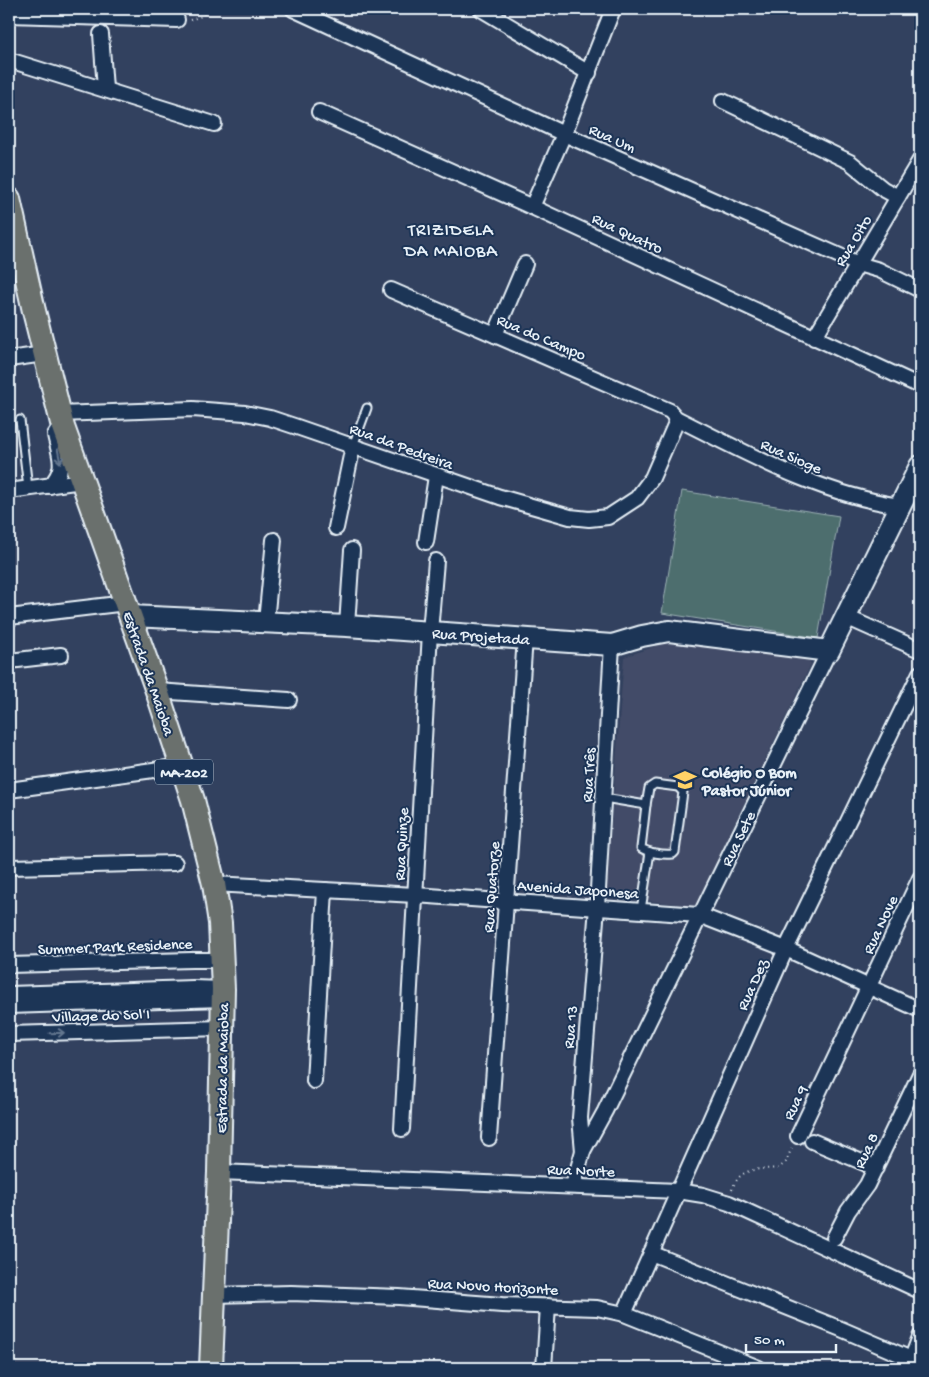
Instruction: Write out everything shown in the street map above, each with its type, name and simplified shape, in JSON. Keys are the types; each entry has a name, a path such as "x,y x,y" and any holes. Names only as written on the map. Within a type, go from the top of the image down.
{"main road":[{"name":"Estrada da Maioba","path":"9,199 14,240 61,420 182,766 193,800 214,884 220,923 222,1028 219,1172 211,1368"}],"street":[{"name":"Rua Um","path":"294,9 564,134 858,264 879,270 920,290"},
{"path":"481,9 589,73"},
{"path":"532,206 564,134 613,9"},
{"path":"9,16 175,14"},
{"path":"102,34 105,89"},
{"path":"9,60 214,124"},
{"path":"723,101 850,162 883,189 898,197"},
{"name":"Rua Quatro","path":"320,112 532,206 920,386"},
{"name":"Rua Oito","path":"814,338 920,162"},
{"path":"495,335 525,264"},
{"name":"Rua do Campo","path":"391,290 670,412 676,418"},
{"path":"9,359 44,354"},
{"name":"Rua da Pedreira","path":"61,420 193,409 245,413 270,418 500,498 570,517 590,519 608,516 637,498 652,478 675,425 676,418"},
{"name":"Rua Sioge","path":"676,418 765,463 819,486 861,499 900,506"},
{"path":"50,486 61,470 55,435 61,420"},
{"path":"336,528 353,446"},
{"name":"Rua Sete","path":"573,1186 583,1151 617,1086 920,466"},
{"path":"426,542 436,476"},
{"path":"9,491 82,481"},
{"path":"266,622 274,540"},
{"path":"347,626 352,550"},
{"name":"Rua Quinze","path":"402,1129 430,632 436,561"},
{"path":"9,617 128,610"},
{"name":"Rua Projetada","path":"128,610 266,622 612,645 642,636 669,631 828,651"},
{"path":"846,617 920,650"},
{"name":"Rua Quatorze","path":"489,1138 525,638"},
{"name":"Rua Três","path":"597,907 612,645"},
{"path":"9,660 61,655"},
{"name":"Rua Dez","path":"624,1314 786,949 920,673"},
{"path":"157,691 289,700"},
{"path":"9,790 182,766"},
{"path":"9,866 174,863"},
{"name":"Rua Nove","path":"869,986 920,878"},
{"name":"Avenida Japonesa","path":"214,884 415,895 699,915 786,949 920,1010"},
{"path":"314,1081 325,890"},
{"name":"Rua 13","path":"583,1151 580,1118 597,907"},
{"name":"Summer Park Residence","path":"9,965 222,960"},
{"name":"Rua 9","path":"798,1136 869,986"},
{"path":"9,994 193,988 222,994"},
{"name":"Village do Sol I","path":"9,1006 193,1000 222,994"},
{"name":"Village do Sol I","path":"9,1034 222,1028"},
{"name":"Rua 8","path":"834,1238 876,1168 920,1074"},
{"path":"812,1141 876,1168"},
{"name":"Rua Norte","path":"219,1172 573,1186 678,1191 704,1195 729,1203 919,1287"},
{"path":"650,1253 841,1329 910,1364 920,1337"},
{"name":"Rua Novo Horizonte","path":"214,1295 291,1293 398,1297 502,1305 597,1308 624,1314 759,1368"},
{"path":"544,1368 548,1306"}],"lane":[{"path":"353,446 367,408"},
{"path":"20,420 28,488"},
{"path":"652,785 678,787 683,792 675,852 670,854 643,850 641,844 646,805 649,788 652,785"},
{"path":"604,798 646,805"},
{"path":"641,910 650,852"}],"path":[{"path":"175,14 192,20 202,16 208,9"},
{"name":"Rua 9","path":"729,1203 739,1176 744,1172 779,1168 783,1165 798,1136"}],"shaded area":[{"name":"Colégio O Bom Pastor Júnior","path":"665,643 806,656 811,664 695,906 606,896 624,657"}],"green space":[{"path":"682,491 839,516 818,638 662,613"}],"place":[{"name":"Colégio O Bom Pastor Júnior","path":"685,780"}],"district":[{"name":"TRIZIDELA DA MAIOBA","path":"451,239"}]}
